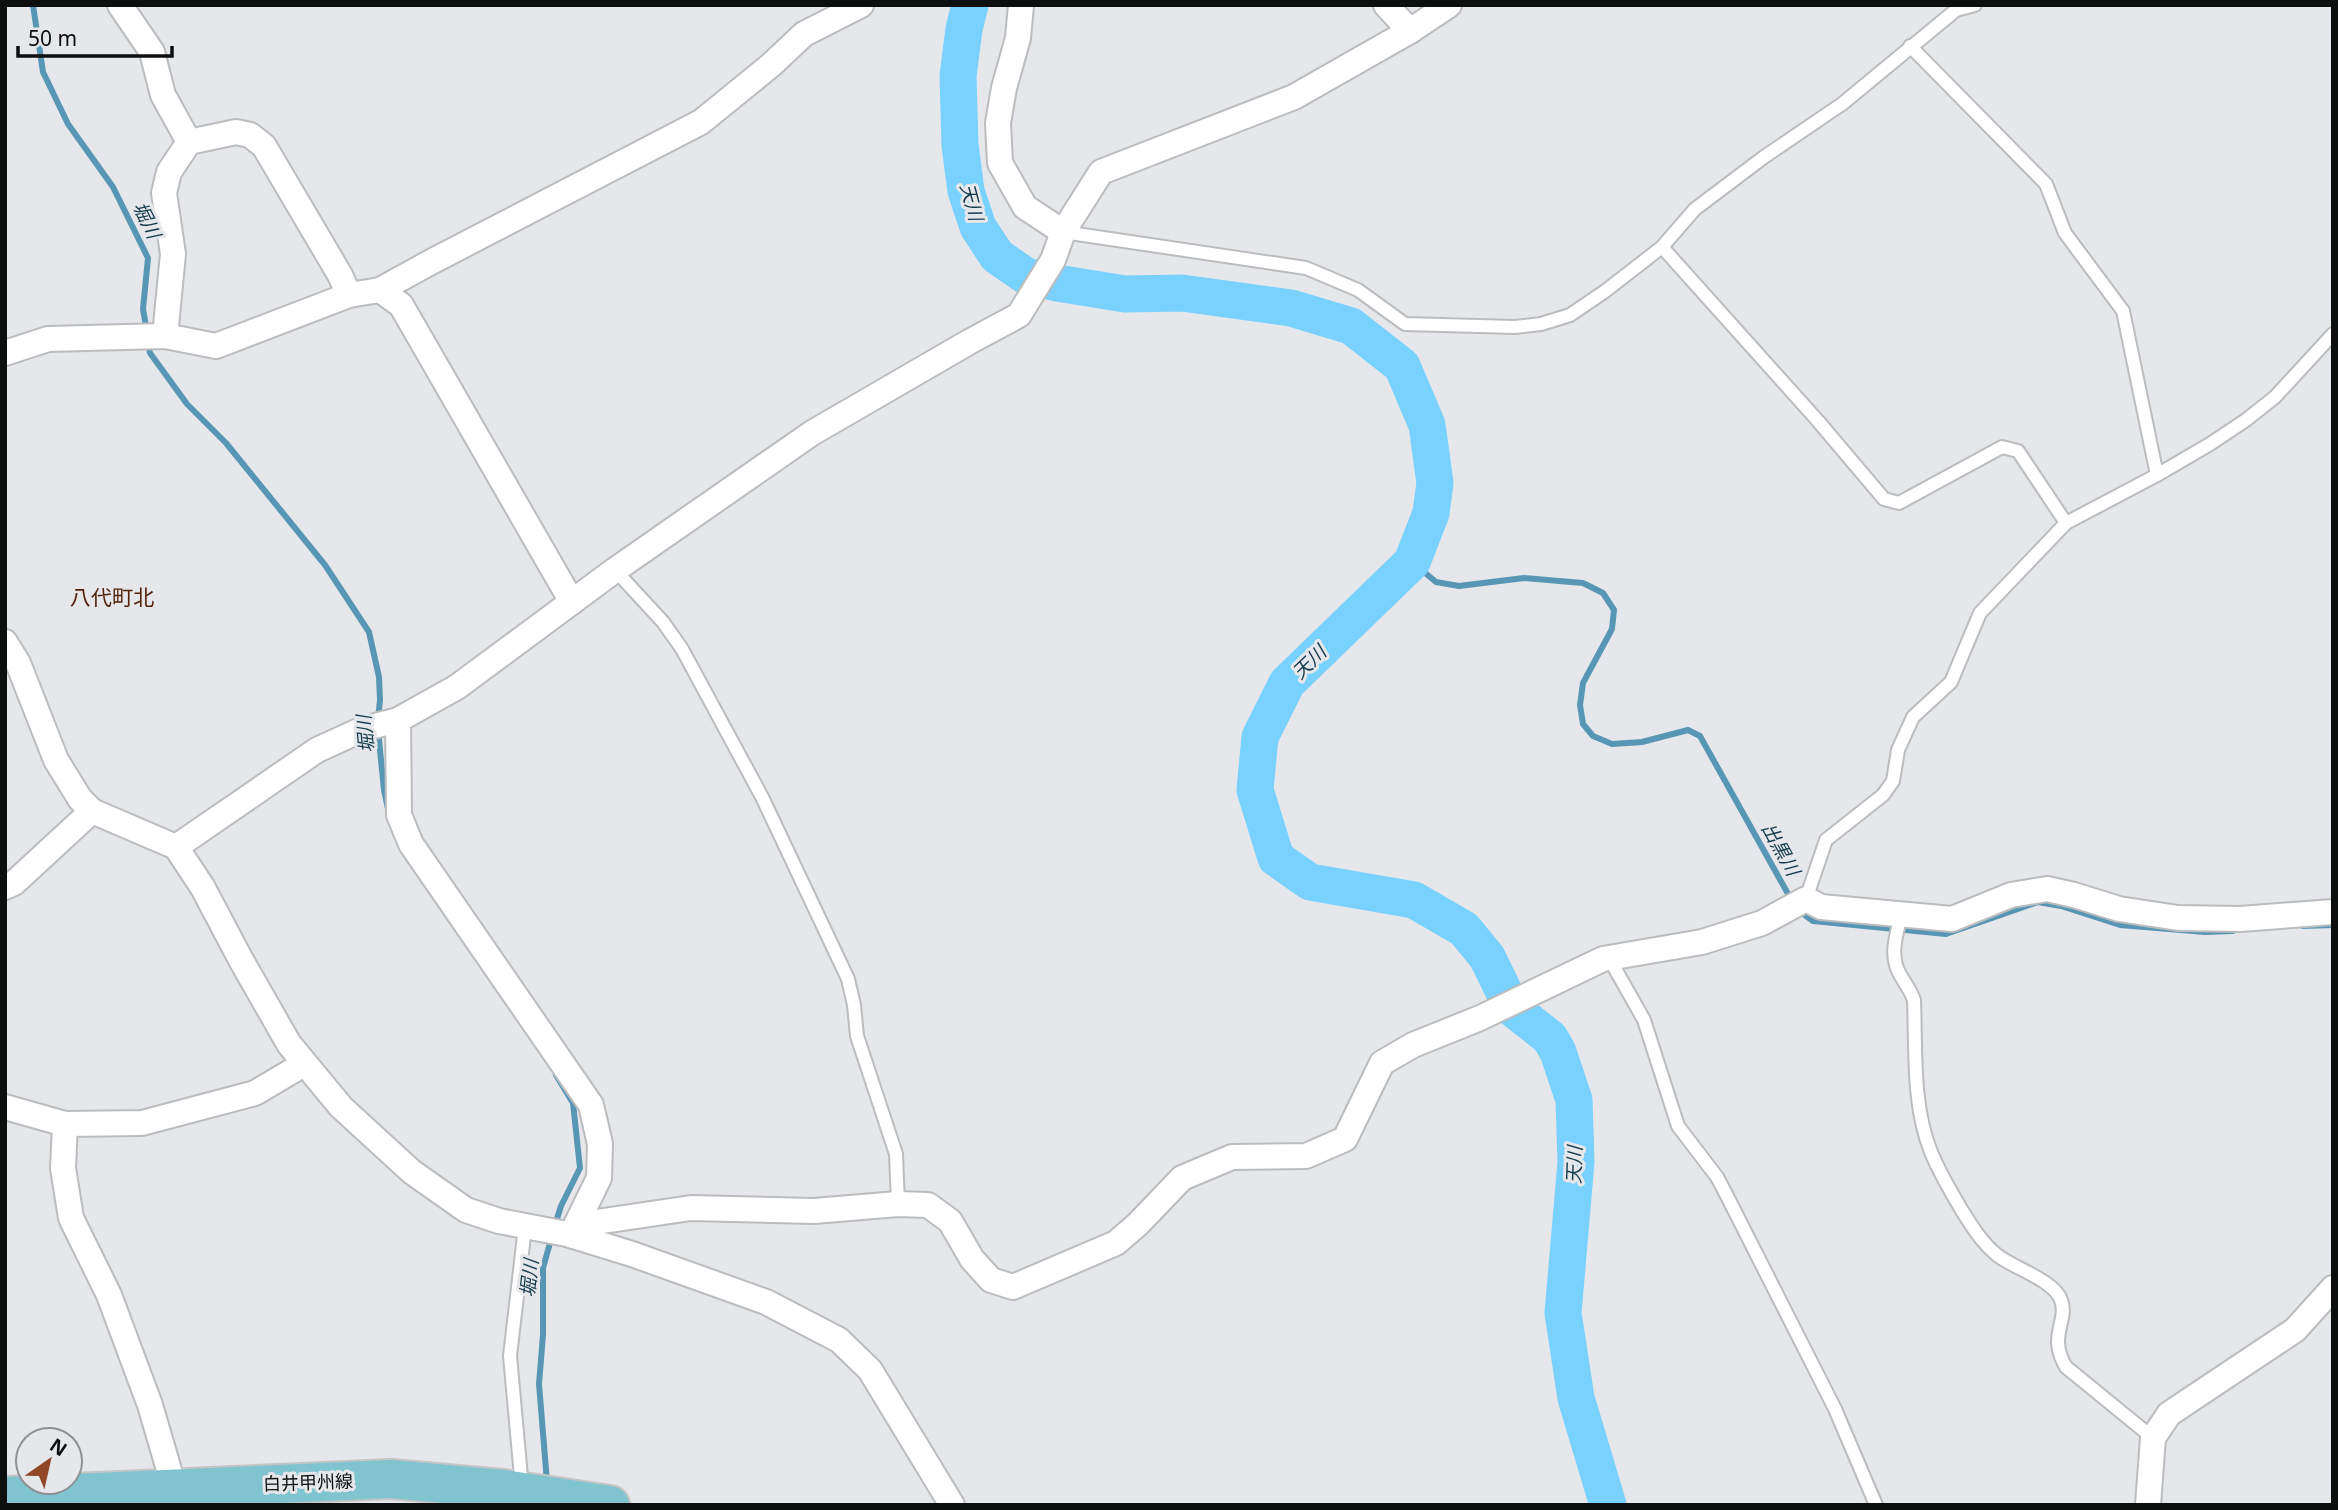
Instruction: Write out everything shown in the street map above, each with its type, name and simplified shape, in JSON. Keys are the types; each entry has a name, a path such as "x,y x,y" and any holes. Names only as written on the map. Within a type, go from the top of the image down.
{"main road":[{"name":"白井甲州線","path":"5,1496 175,1496 391,1479 610,1505"}],"street":[{"path":"120,5 152,52 163,96 190,142"},
{"path":"5,353 48,339 163,336 216,346 349,295 380,290 701,122 771,65 804,34 862,5"},
{"path":"1021,5 1018,38 998,122 1000,163 1025,207 1063,232"},
{"path":"1386,5 1410,31"},
{"path":"176,847 317,750 363,729 393,722 457,687 615,570 812,433 1019,315 1053,260 1063,232 1101,172 1294,97 1410,31 1449,5"},
{"path":"163,336 173,254 164,193 169,172 190,142 236,132 250,135 264,146 349,295"},
{"path":"380,290 401,305 572,602"},
{"path":"5,642 18,663 56,760 80,799 92,811 176,847 203,888 289,1044 341,1107 412,1172 466,1210 531,1228 572,1232 766,1302 839,1340 870,1370 952,1505"},
{"path":"393,722 399,815 411,844 591,1105 600,1144 599,1178 572,1232"},
{"path":"5,887 13,883 92,811"},
{"path":"572,1232 691,1208 814,1211 898,1204 928,1205 950,1221 972,1259 991,1280 1013,1287 1116,1243 1182,1178 1232,1157 1306,1156 1345,1139 1382,1063 1413,1045 1480,1018 1609,958 1702,942 1762,923 1798,903 1952,919 2011,895 2047,889 2119,909 2178,918 2240,919 2333,912"},
{"path":"5,1107 65,1124 142,1123 255,1093 304,1064"},
{"path":"65,1124 64,1168 71,1218 109,1295 150,1405 175,1496"},
{"path":"2148,1505 2153,1438 2169,1414 2295,1330 2333,1288"}],"lane":[{"path":"1063,232 1306,268 1358,290 1405,324 1515,327 1541,324 1570,315 1604,292 1662,247 1695,209 1764,157 1842,104 1956,10 1975,5"},
{"path":"1910,46 2046,184 2065,233 2123,311 2157,475"},
{"path":"1662,247 1884,499 1899,503 2002,447 2018,451 2066,523"},
{"path":"1798,903 1826,841 1883,795 1893,781 1898,750 1913,718 1951,682 1980,613 2066,523 2210,444 2275,397 2333,334"},
{"path":"615,570 663,622 682,649 762,797 848,979 857,1036 896,1154 898,1204"},
{"path":"1900,915 1895,943 1896,967 1909,986 1913,1000 1919,1108 1930,1151 1941,1176 1975,1231 1996,1255 2053,1289 2062,1301 2057,1338 2060,1357 2066,1367 2153,1438"},
{"path":"1609,958 1644,1020 1678,1126 1717,1177 1727,1196 1835,1409 1875,1505"},
{"path":"531,1228 510,1356 546,1497"}],"waterway":[{"name":"堀川","path":"33,5 43,72 68,124 113,187 148,258 143,309 147,332"},
{"name":"天川","path":"970,5 958,76 960,145 966,191 978,227 997,256 1026,276 1057,283 1125,294 1182,293 1291,308 1351,326 1402,366 1427,425 1435,483 1431,513 1412,562 1287,683 1260,737 1255,790 1276,858 1310,882 1414,900 1464,929 1487,957 1512,1008 1550,1038 1558,1052 1574,1100 1576,1162 1563,1313 1576,1398 1608,1505"},
{"name":"堀川","path":"148,343 150,353 187,404 226,443 325,565 369,632 379,677 378,719"},
{"name":"出黒川","path":"1412,562 1436,582 1459,586 1524,578 1583,583 1603,593 1614,610 1612,629 1583,683 1580,705 1583,724 1593,736 1612,744 1642,742 1688,730 1700,736 1792,901"},
{"name":"堀川","path":"378,730 388,809"},
{"name":"出黒川","path":"1798,910 1813,921 1946,934 2038,902 2061,906 2120,925 2205,932 2233,931"},
{"name":"出黒川","path":"2303,926 2333,925"},
{"name":"堀川","path":"555,1225 561,1206 580,1168 573,1103 556,1075"},
{"name":"堀川","path":"547,1482 539,1384 543,1335 543,1268 552,1236"}],"district":[{"name":"八代町北","path":"112,597"}]}
